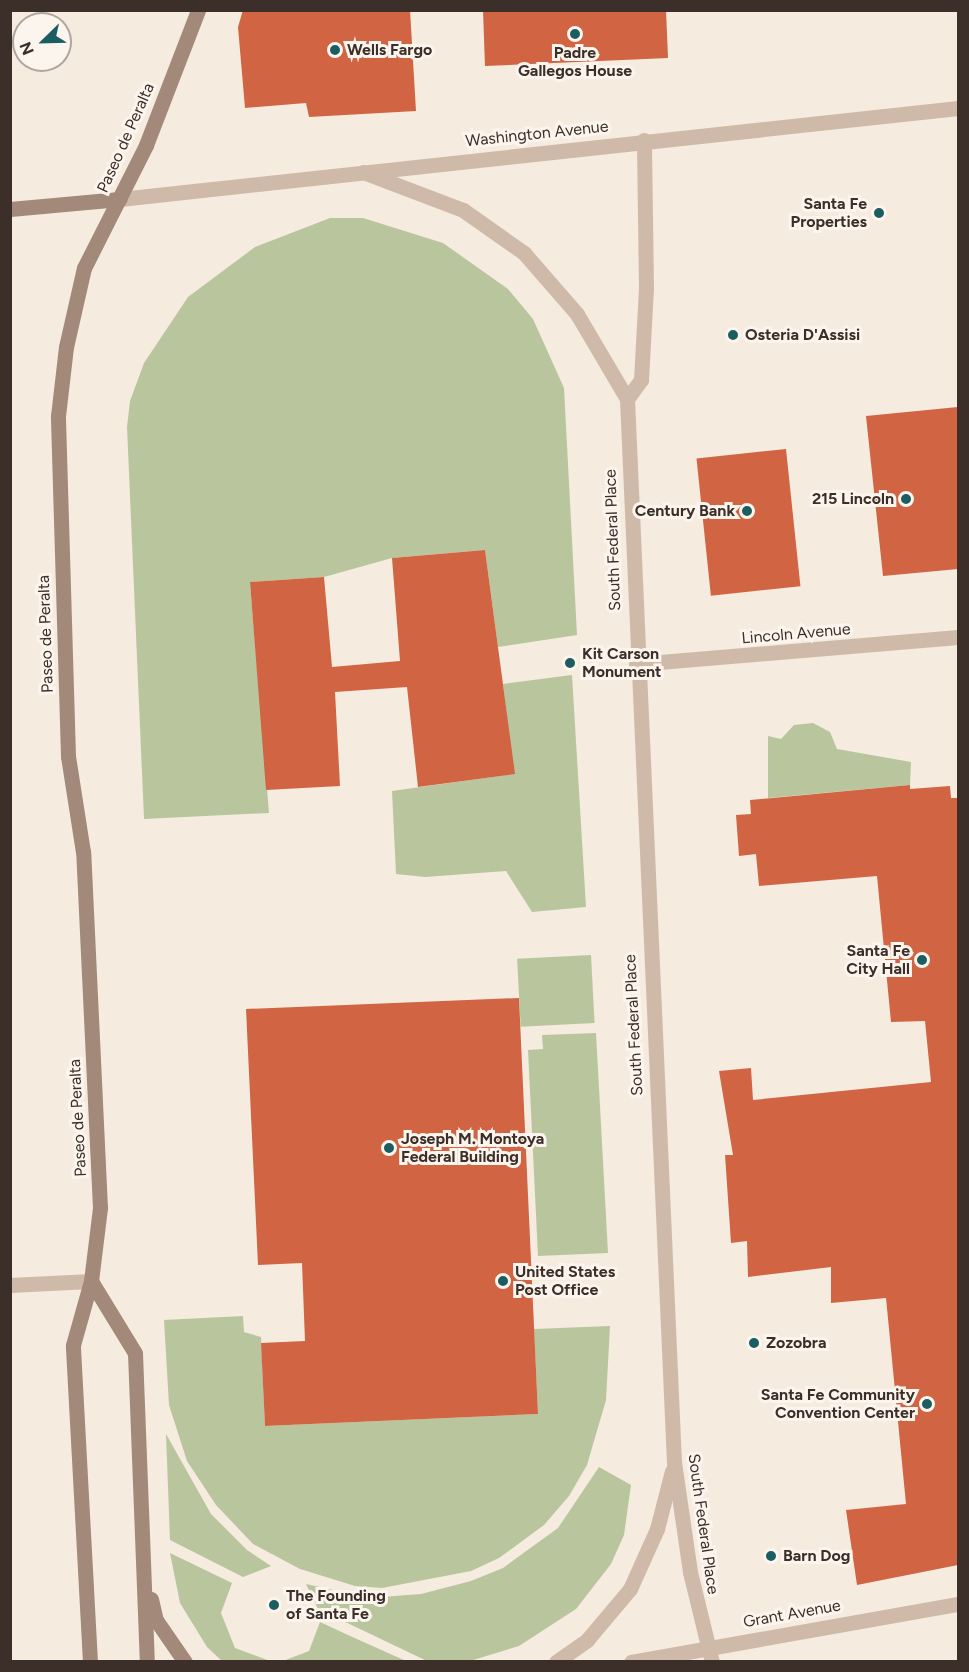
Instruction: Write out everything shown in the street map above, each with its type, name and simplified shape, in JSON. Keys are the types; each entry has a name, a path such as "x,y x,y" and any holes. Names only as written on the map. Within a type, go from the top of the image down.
{"main road":[{"name":"Paseo de Peralta","path":"90,1662 73,1345 91,1281 100,1208 83,852 68,756 58,416 66,347 84,268 120,200 198,10"},
{"path":"10,209 120,200"},
{"path":"91,1281 135,1353 147,1662"},
{"path":"144,1575 156,1620 185,1662"}],"street":[{"name":"Washington Avenue","path":"120,200 644,140 958,108"},
{"path":"363,172 463,210 524,253 577,314 627,399 640,381 646,288 644,140"},
{"name":"South Federal Place","path":"627,399 636,664 674,1462 690,1572 712,1662"},
{"name":"Lincoln Avenue","path":"636,664 958,637"},
{"path":"10,1285 91,1281"},
{"path":"556,1662 587,1640 630,1589 657,1529 674,1462"},
{"name":"Grant Avenue","path":"631,1662 958,1604"}],"green space":[{"path":"330,218 363,218 443,243 508,289 533,319 564,388 577,635 498,647 485,550 392,558 324,577 250,582 269,813 144,819 127,427 130,401 144,363 188,297 255,247"},
{"path":"572,675 586,907 532,912 506,871 425,877 396,874 392,791 514,774 503,684"},
{"path":"813,723 830,732 837,749 911,762 910,785 768,798 768,736 781,739 794,725"},
{"path":"591,955 595,1023 521,1027 517,959"},
{"path":"596,1033 608,1253 538,1256 528,1050 543,1049 542,1035"},
{"path":"243,1316 244,1332 261,1337 265,1426 538,1414 534,1329 610,1326 606,1400 587,1465 569,1496 544,1525 499,1558 471,1571 382,1588 355,1586 300,1569 253,1544 216,1505 187,1461 169,1405 164,1320"},
{"path":"166,1434 211,1514 247,1550 271,1566 243,1577 170,1540"},
{"path":"599,1467 631,1485 624,1535 611,1564 576,1609 519,1646 470,1661 427,1661 318,1609 306,1584 368,1598 421,1594 471,1581 503,1568 558,1528"},
{"path":"170,1553 232,1583 221,1613 235,1648 270,1661 222,1661 207,1647 180,1603"},
{"path":"320,1622 406,1661 283,1661 309,1651"}],"building":[{"name":"Wells Fargo","path":"243,10 410,10 416,111 309,117 306,103 245,108 238,27"},
{"name":"Padre Gallegos House","path":"483,10 666,10 668,58 485,66"},
{"name":"215 Lincoln","path":"958,407 958,569 883,576 866,416"},
{"name":"Century Bank","path":"786,449 800,586 711,596 696,458"},
{"path":"485,550 515,774 418,787 407,687 335,692 340,786 266,790 250,582 324,577 332,667 400,661 392,558"},
{"name":"Santa Fe Community Convention Center","path":"910,785 910,789 950,786 951,798 958,798 958,1565 857,1585 846,1510 906,1504 886,1298 831,1303 831,1267 748,1277 747,1241 731,1243 725,1155 733,1155 719,1071 751,1068 753,1100 931,1082 925,1021 891,1022 877,876 759,886 756,854 739,856 736,815 751,814 750,800"},
{"name":"Joseph M. Montoya Federal Building","path":"519,998 538,1414 265,1426 261,1343 305,1341 302,1263 258,1265 246,1009"}],"place":[{"name":"Padre Gallegos House","path":"575,34"},
{"name":"Wells Fargo","path":"335,50"},
{"name":"Santa Fe Properties","path":"879,213"},
{"name":"Osteria D'Assisi","path":"733,335"},
{"name":"215 Lincoln","path":"906,499"},
{"name":"Century Bank","path":"747,511"},
{"name":"Kit Carson Monument","path":"570,663"},
{"name":"Santa Fe City Hall","path":"922,960"},
{"name":"Joseph M. Montoya Federal Building","path":"389,1148"},
{"name":"United States Post Office","path":"503,1281"},
{"name":"Zozobra","path":"754,1343"},
{"name":"Santa Fe Community Convention Center","path":"927,1404"},
{"name":"Barn Dog","path":"771,1556"},
{"name":"The Founding of Santa Fe","path":"274,1605"}]}
